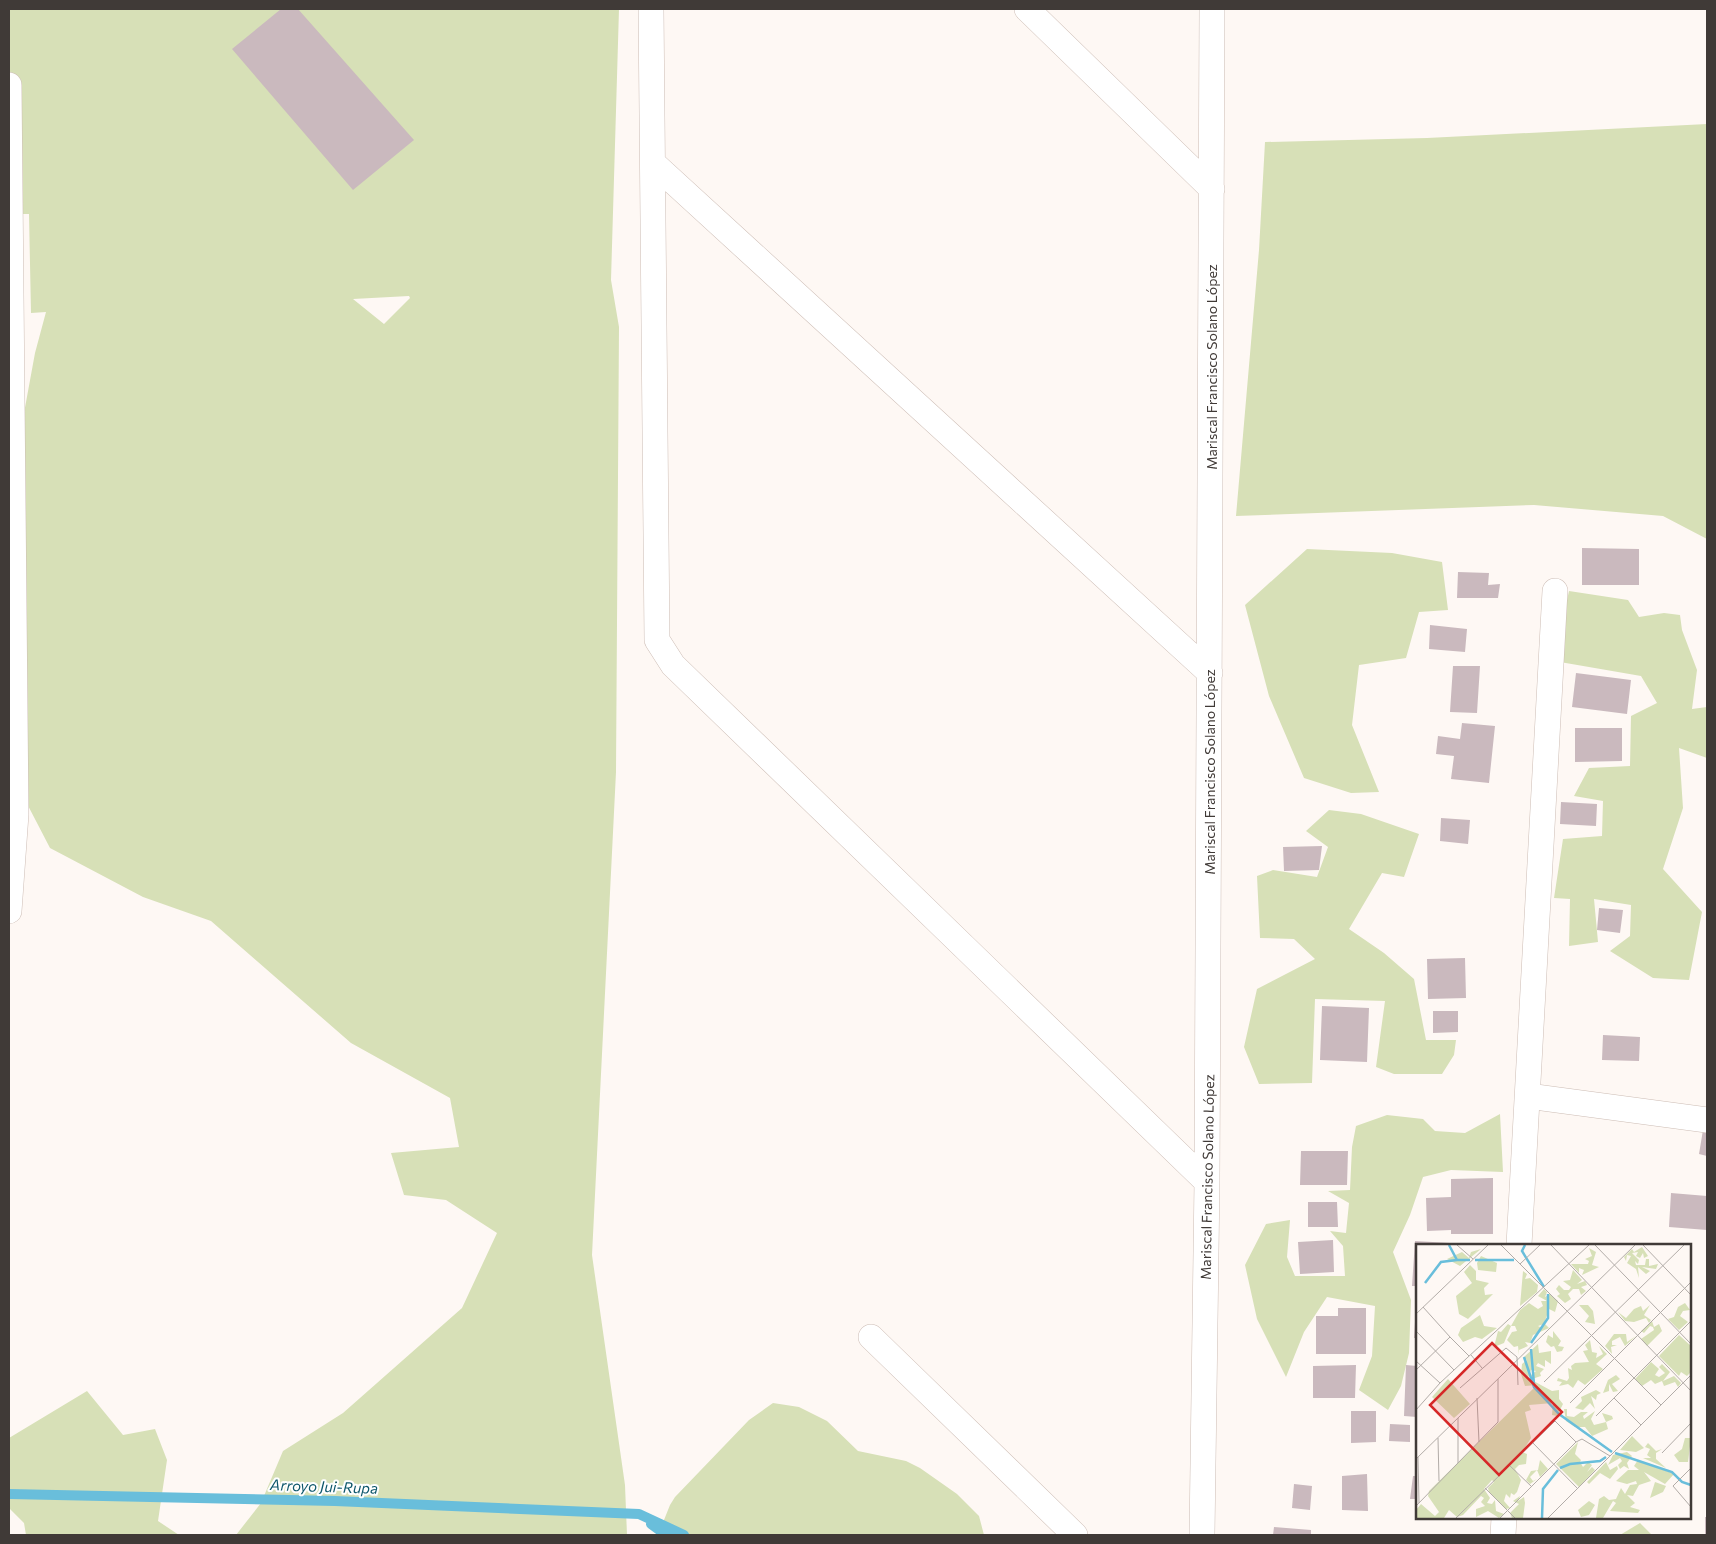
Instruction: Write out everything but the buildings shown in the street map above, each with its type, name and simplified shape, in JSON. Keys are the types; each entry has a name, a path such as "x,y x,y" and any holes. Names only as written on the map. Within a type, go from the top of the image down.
{"street":[{"path":"651,9 658,640 673,664 1208,1182"},
{"path":"1027,9 1212,189"},
{"name":"Mariscal Francisco Solano López","path":"1202,1535 1208,1182 1212,9"},
{"path":"9,85 13,814 9,910"},
{"path":"653,162 1210,673"},
{"path":"1519,1244 1555,591"},
{"path":"1528,1096 1707,1120"},
{"path":"871,1337 1075,1535"},
{"path":"1503,1535 1504,1519"}],"green space":[{"path":"9,9 619,9 611,280 619,327 616,772 592,1255 625,1485 627,1535 236,1535 261,1503 283,1451 343,1413 462,1308 497,1233 446,1200 404,1195 391,1153 459,1147 450,1098 351,1043 211,921 143,897 50,848 9,769 9,495 35,353 46,312 31,313 29,214 9,214","holes":["409,296 410,298 384,324 353,299"]},
{"path":"1707,124 1707,539 1663,516 1534,505 1236,516 1259,250 1265,142 1427,138"},
{"path":"1307,549 1392,553 1442,562 1448,610 1419,612 1406,658 1359,665 1352,725 1379,792 1351,793 1304,778 1269,696 1245,605"},
{"path":"1569,591 1628,600 1639,617 1664,613 1680,615 1682,630 1697,670 1692,709 1707,707 1707,758 1679,748 1683,808 1663,869 1702,912 1689,980 1653,978 1610,951 1630,936 1631,905 1594,899 1598,942 1569,946 1570,899 1554,898 1563,839 1602,836 1603,801 1574,796 1589,768 1630,766 1631,716 1657,703 1641,676 1560,662 1561,628"},
{"path":"1329,810 1361,814 1419,834 1404,877 1382,873 1349,929 1384,953 1414,979 1426,1040 1456,1040 1454,1055 1442,1074 1394,1074 1376,1067 1385,1001 1315,999 1312,1083 1259,1084 1244,1047 1257,989 1315,959 1294,939 1260,938 1257,876 1273,870 1317,877 1328,847 1306,831"},
{"path":"1500,1114 1503,1172 1451,1170 1423,1177 1410,1215 1393,1252 1411,1300 1409,1353 1401,1386 1388,1410 1359,1390 1372,1356 1375,1306 1327,1297 1304,1332 1286,1377 1257,1319 1245,1265 1266,1224 1290,1220 1287,1257 1295,1276 1345,1276 1343,1246 1330,1231 1346,1233 1349,1203 1328,1191 1350,1190 1352,1147 1356,1126 1387,1115 1423,1119 1435,1131 1465,1133"},
{"path":"87,1391 123,1435 155,1429 167,1460 158,1521 179,1535 26,1535 24,1523 9,1508 9,1438"},
{"path":"773,1403 799,1407 827,1421 858,1451 906,1461 920,1468 957,1494 979,1516 984,1535 658,1535 675,1497 749,1420"},
{"path":"1640,1523 1652,1535 1620,1535"}],"waterway":[{"name":"Arroyo Jui-Rupa","path":"9,1494 335,1501 639,1514 684,1535"},
{"name":"Arroyo Jui-Rupa","path":"651,1524 666,1535"}]}
